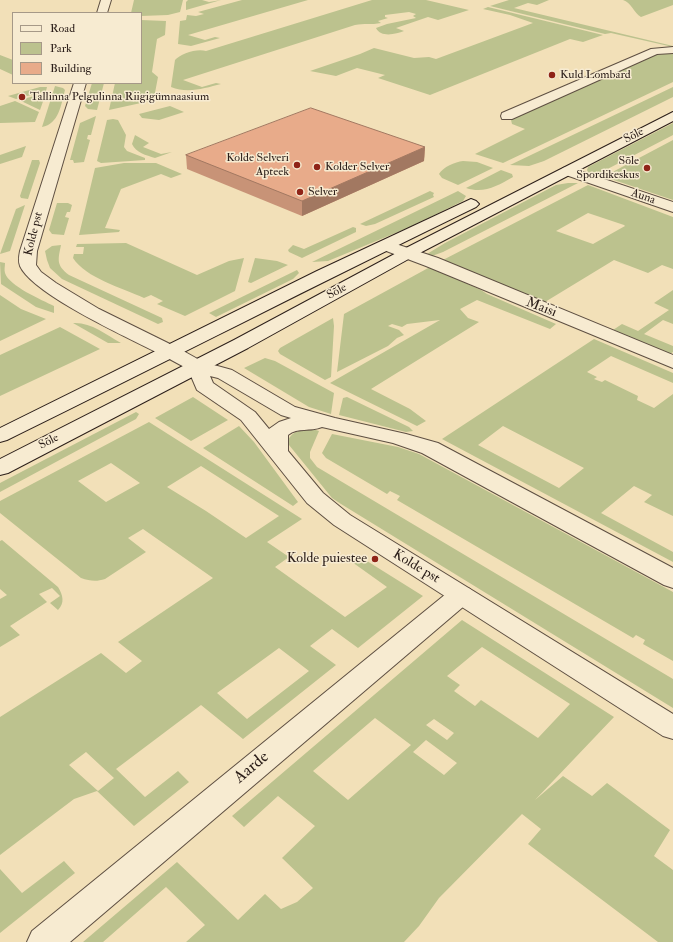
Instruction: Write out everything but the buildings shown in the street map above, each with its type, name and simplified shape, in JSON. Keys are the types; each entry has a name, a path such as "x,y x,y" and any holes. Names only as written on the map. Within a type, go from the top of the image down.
{"street":[{"path":"102,12 106,0"},
{"path":"507,116 655,51 673,50"},
{"name":"Kolde pst","path":"80,84 27,257 28,266 34,276 44,284 87,309 196,366 226,374 288,411 332,423 399,438 430,448 673,579"},
{"name":"Sõle","path":"0,468 408,253 673,116"},
{"name":"Auna","path":"548,164 673,207"},
{"name":"Sõle","path":"0,436 323,275 387,246 529,174"},
{"name":"Maisi","path":"387,246 408,253 673,362"},
{"name":"Kolde pst","path":"196,366 204,386 248,416 315,498 342,520 673,728"},
{"path":"277,451 277,433 285,426 296,423 332,423"},
{"name":"Aarde","path":"44,942 461,594"}],"green space":[{"path":"134,0 183,0 180,12 168,15 142,16 142,12 131,12"},
{"path":"188,0 202,0 209,2 221,0 186,10 186,2"},
{"path":"242,0 308,0 188,35 205,40 215,37 220,38 191,46 178,44 180,21 186,20 187,15 196,16 204,14 198,12"},
{"path":"372,0 426,0 469,10 438,20 428,17 396,28 404,31 389,34 381,33 376,28 387,24 416,18 413,16 416,14 409,12 385,15 385,17 388,18 378,21 381,23 355,25 183,80 202,87 216,83 221,84 203,89 190,90 171,87 175,60 185,54 198,50 206,51"},
{"path":"509,0 549,0 537,5 528,3 514,8 673,47 611,33 605,34 490,6"},
{"path":"623,0 673,0 673,5 641,17 626,1"},
{"path":"488,7 603,35 583,42 570,39 430,95 378,78 385,75 357,68 336,76 310,71 374,48 414,58 429,57 436,59 533,23 510,15 483,9"},
{"path":"142,20 166,21 165,35 157,39 152,72 158,77 154,98 150,101 109,110 115,84 142,84"},
{"path":"673,53 673,82 503,163 475,154 525,129 512,124 511,120 513,117 654,55"},
{"path":"0,55 12,60 12,75 0,69"},
{"path":"92,84 104,84 97,110 88,109 85,106"},
{"path":"55,86 65,90 60,108 56,118 48,125 42,127"},
{"path":"40,87 47,87 46,91 16,99 8,96"},
{"path":"673,87 673,97 544,161 529,166 510,165"},
{"path":"46,93 40,110 19,100"},
{"path":"15,101 39,112 35,122 0,123 0,106"},
{"path":"170,106 184,112 159,120 142,118 139,114"},
{"path":"96,116 91,135 88,135 87,139 90,140 84,162 74,163 73,160 70,160 80,123"},
{"path":"107,120 118,120 126,135 124,147 127,151 145,158 145,160 101,163 97,161"},
{"path":"673,123 673,135 594,176 589,174 587,170 588,167"},
{"path":"135,135 149,143 143,147 161,154 172,152 155,158 142,153 136,150 132,144"},
{"name":"Sõle Spordikeskus","path":"673,140 673,200 605,177 605,176"},
{"path":"26,146 22,157 0,164 0,155"},
{"path":"32,160 39,160 40,163 28,199 21,198 20,196"},
{"path":"463,161 477,162 493,168 458,185 442,178 439,174 443,169 450,165"},
{"path":"124,163 156,163 182,174 171,178 161,174 121,189 105,228 120,230 119,232 79,235 95,168"},
{"path":"501,170 512,174 513,177 485,190 473,190 466,188"},
{"path":"578,183 443,252 432,256 427,254 445,243 556,185"},
{"path":"588,185 673,217 673,269 662,265 648,273 614,260 545,302 441,261","holes":["588,213 625,226 593,244 556,231"]},
{"path":"430,191 434,193 434,197 375,224 366,226 360,224"},
{"path":"458,191 466,196 463,201 410,227 328,261 312,262"},
{"path":"57,203 68,203 72,205 70,212 67,212 65,217 69,218 64,235 52,234 49,230"},
{"path":"25,205 10,251 0,254 16,209"},
{"path":"353,227 356,228 356,232 302,258 289,252 288,250 293,245 304,249"},
{"path":"126,243 197,275 229,261 244,258 235,291 185,316 157,304 163,301 151,295 144,298 95,277 79,265 73,258 74,254 83,254 84,247 76,247 77,244"},
{"path":"61,245 59,262 62,268 69,275 162,318 163,322 158,324 62,279 50,268 45,251 52,246"},
{"path":"255,258 277,261 288,265 251,283 248,282"},
{"path":"0,262 5,263 5,273 13,283 26,292 54,306 54,313 36,307 1,284"},
{"path":"430,267 556,324 550,329 477,300 460,309 468,318 479,322 371,389 410,409 426,421 417,426 330,383 440,320 407,324 402,327 392,324 388,326 399,330 404,335 397,338 388,346 337,372 344,314"},
{"path":"297,270 299,273 293,279 216,317 209,313"},
{"path":"673,290 673,324 663,320 644,334 673,346 673,352 670,354 613,330 622,324 638,331 669,310 654,303"},
{"path":"0,295 21,309 46,319 0,341"},
{"path":"333,318 334,326 331,377 325,380 280,354 278,351 280,348"},
{"path":"73,323 86,324 104,332 121,343 108,343"},
{"path":"60,327 100,349 0,396 0,355"},
{"path":"594,339 673,373 673,383 611,356 587,372 597,377 594,379 602,382 605,380 638,396 637,400 654,408 673,394 673,516 644,502 652,495 634,486 601,513 673,552 673,562 442,439","holes":["503,426 584,468 559,488 478,445"]},
{"path":"265,358 275,361 334,393 331,414 309,407 244,368"},
{"path":"193,397 228,420 191,441 155,418"},
{"path":"347,397 409,427 413,431 406,432 339,415 343,398"},
{"path":"136,412 139,414 136,419 0,492 0,483"},
{"path":"149,422 302,519 267,542 289,557 275,567 345,617 387,587 352,562 359,556 423,596 358,648 332,629 310,646 336,665 243,739 201,705 116,769 145,797 178,771 189,782 134,826 97,791 74,799 0,855 0,717 101,653 126,673 142,661 118,642 213,578 143,529 128,538 146,552 105,579 93,581 81,578 0,513 0,501","holes":["111,463 140,483 106,502 78,481","201,466 279,516 246,538 167,487","279,648 309,671 247,719 217,693","86,752 114,778 98,791 69,765"]},
{"path":"239,426 254,442 298,502 293,506 203,448"},
{"path":"310,428 319,431 310,452 310,458 317,467 673,679 673,708 332,498 289,445 288,440 292,435 300,430"},
{"path":"332,434 398,447 419,454 673,592 673,661 643,644 645,640 636,635 633,638 397,500 400,496 390,491 387,494 326,458 322,453"},
{"path":"2,540 58,587 61,593 62,605 58,610 50,603 60,596 52,588 39,594 47,602 10,626 20,635 0,647 0,599 7,595 0,589 0,541"},
{"path":"462,620 614,717 535,800 563,776 592,796 607,783 670,830 654,856 673,870 673,942 658,942 528,844 541,829 522,814 439,898 419,926 404,942 186,942 205,925 166,887 103,942 83,942 177,862 238,920 265,894 281,909 297,902 313,888 282,858 315,826 278,796 244,827 232,816","holes":["482,647 570,704 538,738 481,700 475,706 454,691 460,685 447,676","375,718 411,745 348,800 313,771","434,719 454,733 447,740 426,725","426,740 457,763 444,775 413,752"]},
{"path":"64,861 75,873 0,933 0,869 22,893"}],"place":[{"name":"Kuld Lombard","path":"552,75"},
{"name":"Tallinna Pelgulinna Riigigümnaasium","path":"22,97"},
{"name":"Kolde Selveri Apteek","path":"297,165"},
{"name":"Kolder Selver","path":"317,167"},
{"name":"Sõle Spordikeskus","path":"647,168"},
{"name":"Selver","path":"300,192"},
{"name":"Kolde puiestee","path":"375,559"}]}
